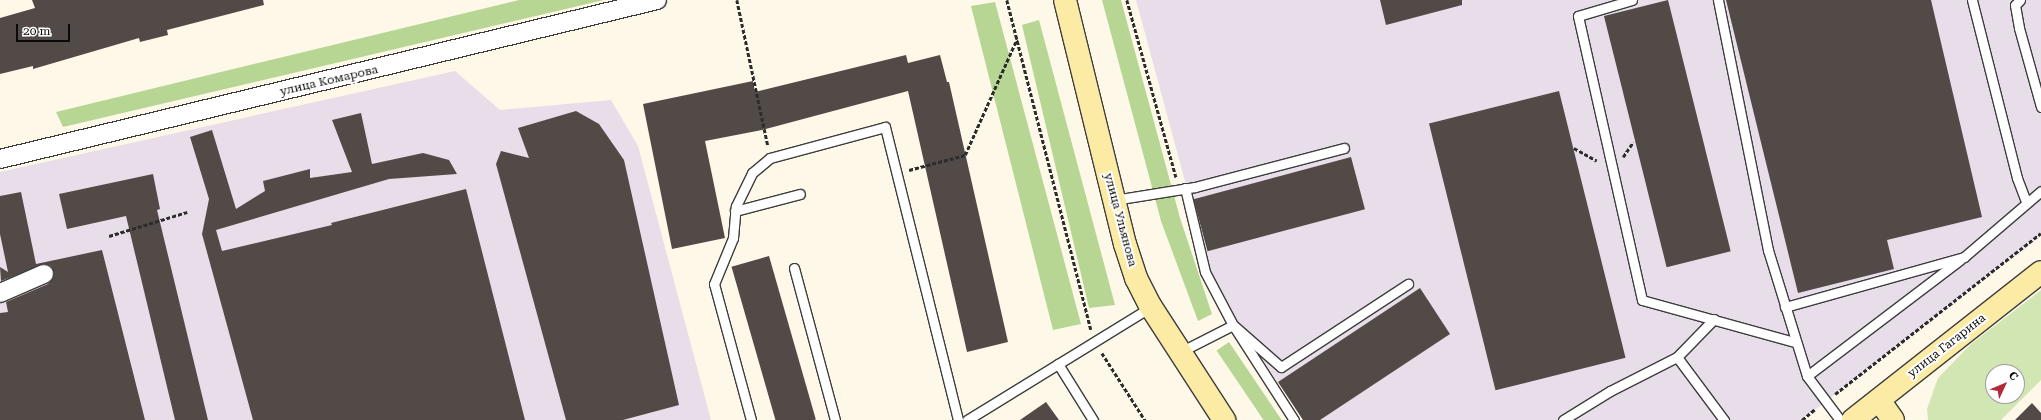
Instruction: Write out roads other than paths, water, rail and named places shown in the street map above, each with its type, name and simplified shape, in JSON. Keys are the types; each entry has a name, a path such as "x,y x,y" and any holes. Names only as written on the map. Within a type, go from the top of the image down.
{"main road":[{"name":"улица Ульянова","path":"1064,0 1114,200 1136,278 1151,307 1224,420"},
{"name":"улица Гагарина","path":"1853,420 2041,272"},
{"path":"1879,400 1893,420"}],"street":[{"name":"улица Комарова","path":"0,159 657,0"},
{"path":"0,293 44,274"}],"lane":[{"path":"1632,0 1578,16 1642,300 1795,342"},
{"path":"1718,0 1768,250 1795,342 1807,376 1840,420"},
{"path":"1972,0 2017,178 2026,202"},
{"path":"2016,2 2041,107"},
{"path":"751,420 714,284 733,238 735,211 752,173 770,158 885,127 958,420"},
{"path":"1114,200 1185,188 1344,148"},
{"path":"1185,188 1205,272 1233,325 1294,420"},
{"path":"1807,376 1964,257 2026,202 2041,191"},
{"path":"735,211 800,194"},
{"path":"1785,307 1964,257"},
{"path":"794,268 835,420"},
{"path":"1233,325 1281,367 1408,284"},
{"path":"967,420 1151,307"},
{"path":"1563,420 1610,391 1677,357 1714,319"},
{"path":"1180,352 1233,325"},
{"path":"1677,357 1724,420"},
{"path":"1058,364 1093,420"}]}
